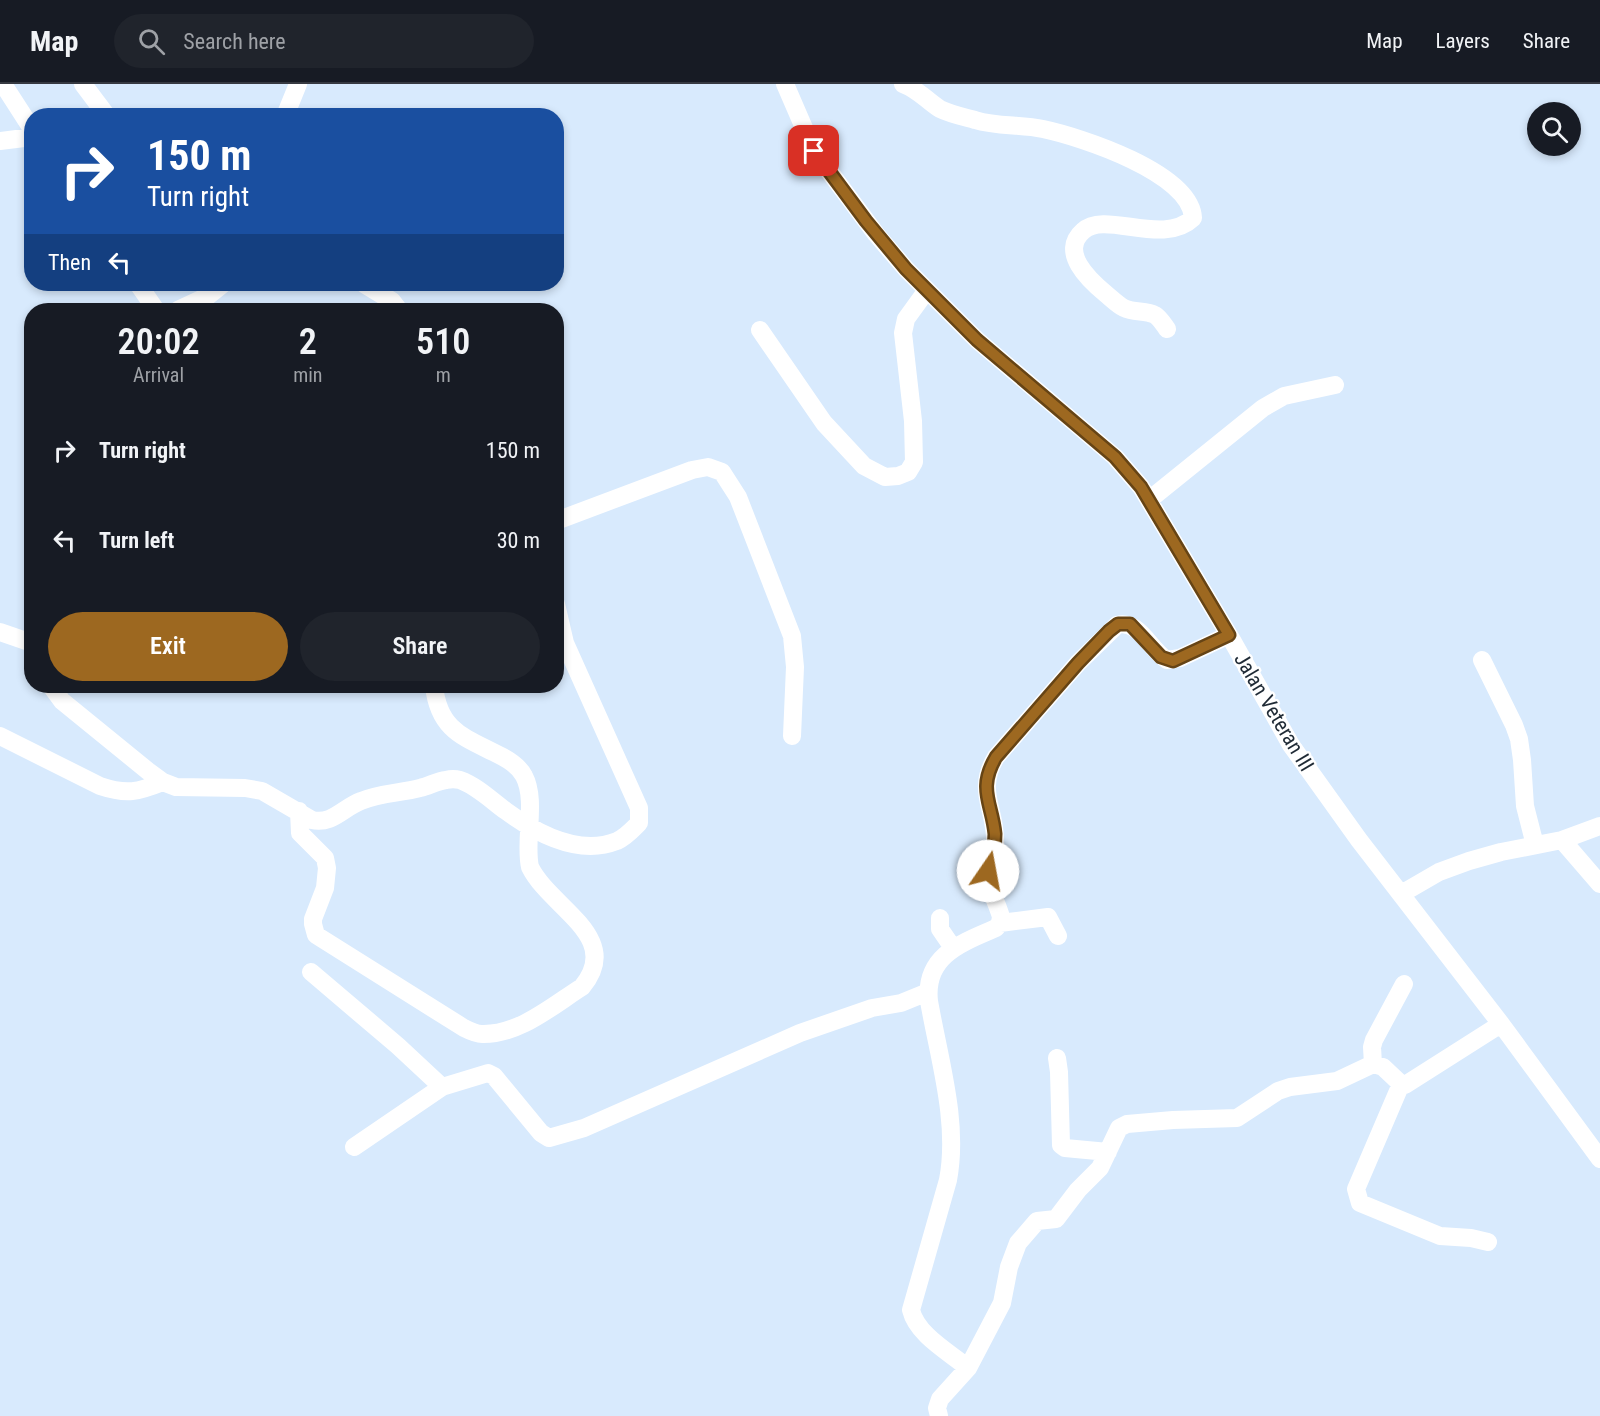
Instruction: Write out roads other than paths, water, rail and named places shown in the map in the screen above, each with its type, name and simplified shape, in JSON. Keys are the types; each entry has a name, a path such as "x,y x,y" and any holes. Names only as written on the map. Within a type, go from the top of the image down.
{"street":[{"path":"3,84 24,117"},
{"path":"83,84 101,108"},
{"path":"288,108 298,84"},
{"path":"903,84 915,88 941,109 977,121 1042,128 1095,144 1144,166 1168,180 1187,199 1192,208 1193,218 1186,225 1157,230 1092,225 1083,231 1075,242 1075,257 1080,269 1090,281 1122,307 1156,316 1167,329"},
{"name":"Jalan Veteran III","path":"792,86 805,134 825,167 876,234 977,340 1115,457 1149,500 1291,745 1501,1024 1600,1160"},
{"path":"0,141 24,138"},
{"path":"760,330 824,423 864,466 885,477 898,476 908,472 914,462 913,422 903,333 906,319 927,290"},
{"path":"193,303 214,291"},
{"path":"376,291 394,303"},
{"path":"1149,500 1263,408 1284,396 1335,385"},
{"path":"564,518 692,470 708,467 722,472 738,497 792,636 795,667 792,736"},
{"path":"968,1368 920,1328 913,1320 911,1310 948,1180 952,1158 952,1127 928,992 930,976 952,948 996,928 1000,923 999,910 988,871 995,846 986,797 987,777 996,757 1078,663 1118,624 1130,624 1161,657 1167,660 1180,658 1229,635"},
{"path":"0,632 24,641"},
{"path":"56,693 62,701 163,782 176,787 245,788 262,791 312,820 320,822 368,798 448,780 460,780 478,790 530,828 555,839 580,845 598,845 617,840 639,824 639,808 564,639"},
{"path":"1482,660 1519,739 1525,806 1535,845"},
{"path":"298,811 300,833 325,858 327,868 325,888 313,919 316,935 464,1028 479,1034 498,1033 516,1028 582,987 589,979 596,956 590,936 547,890 530,867 529,793 523,774 517,766 504,757 455,733 439,709 436,693"},
{"path":"0,736 111,790 138,792 163,782"},
{"path":"1401,894 1439,872 1469,861 1562,840 1600,826"},
{"path":"1562,840 1600,884"},
{"path":"1000,923 1048,917 1058,936"},
{"path":"940,918 940,929 952,948"},
{"path":"311,972 399,1046 442,1087"},
{"path":"1373,1064 1374,1040 1404,984"},
{"path":"354,1148 442,1087 488,1073 494,1076 541,1133 549,1138 559,1137 800,1033 872,1008 901,1003 928,992"},
{"path":"1401,1084 1411,1082 1501,1024"},
{"path":"1057,1058 1061,1145 1065,1148 1108,1152"},
{"path":"939,1416 937,1408 940,1399 968,1368 1002,1303 1009,1267 1018,1243 1037,1221 1056,1219 1078,1190 1100,1168 1119,1128 1127,1124 1173,1120 1237,1118 1278,1091 1290,1087 1337,1081 1373,1064 1383,1067 1401,1084"},
{"path":"1401,1084 1356,1189 1360,1203 1440,1236 1472,1238 1488,1242"}]}
